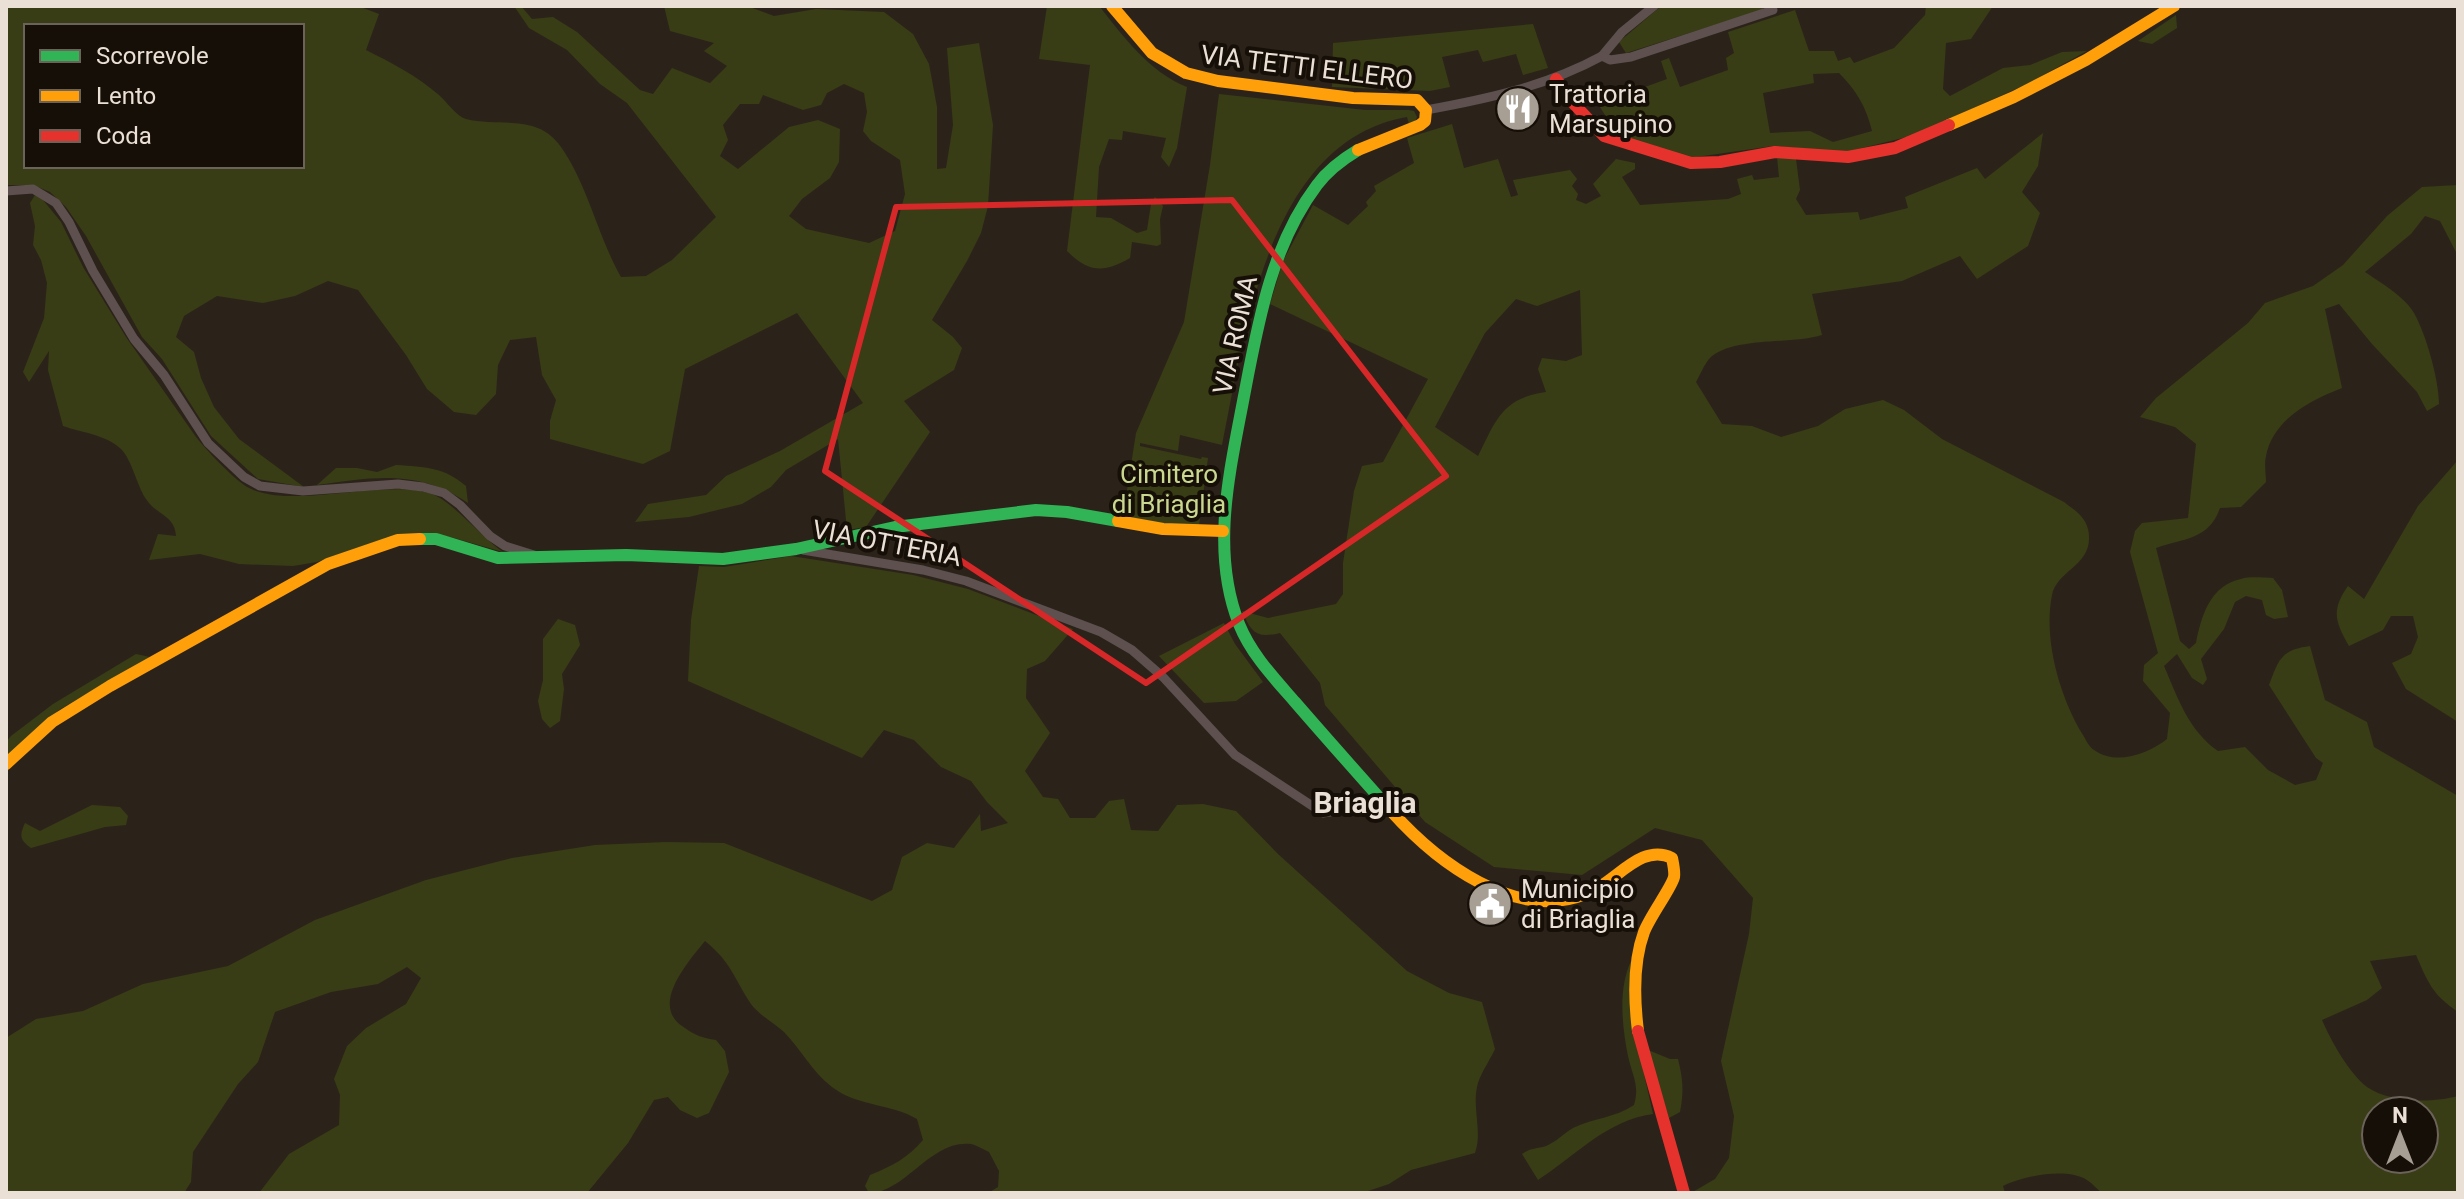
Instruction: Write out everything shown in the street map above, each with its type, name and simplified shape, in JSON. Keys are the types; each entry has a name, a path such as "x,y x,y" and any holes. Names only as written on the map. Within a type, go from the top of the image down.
{"street":[{"name":"VIA TETTI ELLERO","path":"1112,6 1152,53 1186,73 1218,81 1337,96 1417,100 1426,110"},
{"path":"1602,56 1622,32 1654,6"},
{"path":"1556,79 1604,136 1691,163 1720,162 1775,152 1848,157 1895,148 2014,97 2086,60 2174,6"},
{"name":"VIA ROMA","path":"1681,1191 1639,1038 1635,1006 1637,965 1643,935 1653,911 1674,877 1672,858 1667,854 1652,853 1600,888 1565,900 1534,900 1485,883 1437,856 1411,833 1356,773 1247,643 1229,591 1223,531 1232,454 1263,296 1281,249 1304,203 1324,176 1357,150 1420,126 1425,121 1426,110 1556,79 1602,56 1610,60 1631,57 1772,8"},
{"path":"6,191 33,189 56,203 134,339 164,375 208,443 244,477 260,486 303,491 398,484 423,487 444,493 505,546 549,559"},
{"name":"VIA OTTERIA","path":"796,549 895,527 1036,510 1067,512 1163,529 1223,531"},
{"path":"6,764 33,737 73,708 209,629 328,564 398,540 420,538 452,543 498,558 626,555 723,559 796,549"},
{"name":"VIA OTTERIA","path":"796,549 923,570 966,581 1101,632 1145,660 1235,755 1323,813 1385,804"}],"highlighted area":[{"path":"1232,200 1446,476 1146,683 825,471 896,207"}],"green space":[{"path":"6,6 358,6 379,14 366,50 422,82 466,119 527,125 549,134 558,143 577,174 621,277 646,276 672,260 716,217 627,103 600,84 567,50 529,28 514,6 521,6 532,19 553,17 577,32 640,90 653,94 672,68 710,83 727,66 704,51 714,43 670,31 664,6 747,6 774,16 816,9 884,12 913,34 929,64 937,107 937,169 946,168 953,125 947,48 979,43 993,125 988,206 981,233 932,320 962,348 954,370 904,401 930,432 866,527 847,530 838,439 786,470 771,487 742,504 689,517 635,522 648,504 706,495 726,476 780,451 863,403 797,313 685,369 670,451 643,464 550,439 550,421 556,400 542,375 536,337 510,340 498,365 496,394 476,415 454,412 427,389 358,290 328,281 295,296 263,303 217,296 184,316 176,337 194,352 214,407 239,439 304,487 258,479 211,436 162,359 142,337 86,236 66,207 50,192 33,185 6,185","holes":["844,84 864,93 867,112 863,131 871,141 900,160 905,194 895,231 869,243 806,229 789,216 802,199 830,178 839,162 840,129 818,120 789,127 738,169 720,156 728,140 723,125 740,104 759,104 763,95 803,110 821,105 827,93"]},
{"path":"1047,6 1099,6 1149,63 1187,87 1177,148 1169,167 1161,157 1166,138 1123,131 1122,140 1109,139 1099,167 1096,217 1111,218 1137,233 1147,230 1155,197 1163,206 1161,244 1132,242 1130,258 1104,268 1090,267 1067,251 1090,65 1039,59"},
{"path":"1661,6 1765,6 1762,10 1626,53 1619,42"},
{"path":"1926,6 1993,6 1971,39 1946,43 1943,89 1950,96 2003,68 2030,65 2062,52 2087,51 2025,85 1911,136 1846,152 1773,146 1689,158 1614,136 1620,123 1605,115 1598,104 1667,79 1661,61 1669,58 1680,87 1728,70 1726,58 1734,53 1728,32 1795,10 1809,51 1834,51 1838,61 1850,57 1854,63 1894,48 1925,15","holes":["1839,73 1860,100 1872,131 1833,142 1810,131 1770,133 1763,93 1814,83 1813,74"]},
{"path":"2176,15 2177,28 2152,44 2138,41"},
{"path":"1533,24 1548,68 1523,75 1516,54 1483,62 1478,50 1442,57 1450,87 1430,91 1332,87 1333,43"},
{"name":"Cimitero di Briaglia","path":"1219,94 1365,110 1409,110 1414,111 1417,117 1415,122 1409,124 1407,117 1360,133 1323,163 1293,202 1271,248 1254,298 1222,445 1180,435 1178,451 1140,443 1140,446 1208,458 1199,526 1165,524 1123,516 1136,433 1184,322"},
{"path":"1452,124 1464,168 1498,159 1511,197 1518,195 1513,180 1570,170 1577,179 1572,186 1578,194 1576,200 1586,204 1601,196 1593,184 1616,159 1635,163 1635,169 1622,177 1640,205 1728,199 1741,194 1737,179 1752,175 1754,180 1779,177 1777,157 1796,159 1800,190 1796,199 1806,215 1858,212 1860,220 1908,208 1905,197 1977,168 1985,179 2043,133 2038,166 2022,192 2040,213 2028,246 1977,279 1960,256 1902,281 1812,294 1822,335 1732,347 1709,359 1696,382 1722,424 1752,426 1781,437 1818,426 1845,409 1883,400 1904,410 1942,439 2064,502 2078,513 2088,529 2089,541 2081,559 2055,586 2050,612 2052,649 2067,704 2091,747 2103,755 2122,758 2151,749 2167,739 2170,713 2143,681 2144,665 2158,653 2130,552 2135,531 2142,523 2188,518 2196,444 2175,427 2140,417 2156,398 2248,323 2265,303 2313,286 2343,265 2387,216 2422,187 2458,185 2458,256 2440,221 2425,216 2411,234 2365,272 2398,295 2414,313 2431,357 2439,404 2427,411 2417,392 2339,304 2325,309 2342,388 2306,405 2276,431 2265,459 2266,482 2241,507 2220,508 2202,532 2156,548 2180,641 2189,649 2196,643 2214,595 2230,582 2257,577 2273,578 2282,590 2288,617 2274,619 2266,615 2262,600 2246,596 2235,602 2224,629 2201,659 2207,679 2203,685 2192,678 2177,654 2164,666 2185,713 2208,743 2218,751 2245,747 2268,770 2295,785 2316,780 2323,763 2316,758 2269,685 2282,657 2293,650 2310,646 2325,700 2367,722 2374,747 2458,796 2458,1012 2432,988 2416,955 2370,961 2382,988 2367,1000 2322,1020 2354,1074 2367,1087 2384,1095 2360,1095 2360,1175 2440,1175 2440,1099 2458,1096 2458,1193 2102,1193 2078,1176 2057,1174 2012,1182 2003,1186 2005,1193 1691,1193 1715,1179 1729,1158 1734,1116 1721,1061 1749,934 1753,898 1702,840 1655,828 1582,875 1494,867 1425,822 1325,705 1320,683 1280,633 1265,635 1255,632 1242,611 1268,618 1336,604 1343,594 1343,563 1354,491 1362,466 1383,462 1428,379 1270,304 1283,261 1313,205 1348,225 1368,206 1366,202 1376,191 1374,186 1414,163 1407,138","holes":["1580,290 1582,355 1566,361 1542,358 1538,369 1546,392 1519,399 1510,405 1496,422 1478,456 1435,427 1485,333 1516,299 1537,306"]},
{"path":"35,195 61,222 83,267 126,337 196,437 244,485 273,495 290,496 391,489 425,492 449,504 503,552 428,533 375,542 317,562 293,566 239,564 200,554 149,560 158,534 176,536 169,519 146,499 121,449 101,437 63,426 48,370 49,351 29,382 23,372 44,318 47,283 33,245 35,226 30,203"},
{"path":"2458,460 2458,722 2406,689 2392,663 2411,654 2418,637 2413,616 2391,616 2383,630 2349,646 2338,623 2337,609 2348,586 2364,599 2418,506"},
{"path":"396,465 450,475 466,486 468,503 449,492 413,480 377,478 317,485 336,468 377,472"},
{"path":"791,556 913,575 968,589 1073,629 1045,661 1027,669 1026,698 1050,733 1025,771 1043,797 1058,799 1070,818 1095,818 1109,801 1124,799 1131,830 1158,831 1177,805 1203,804 1236,811 1278,854 1407,971 1449,993 1482,1002 1495,1049 1476,1092 1478,1136 1475,1153 1411,1170 1389,1184 1362,1193 988,1193 998,1187 999,1171 989,1152 971,1144 943,1150 894,1185 869,1193 865,1186 870,1175 899,1161 923,1140 917,1119 897,1110 852,1098 832,1087 784,1032 754,1008 727,963 705,941 682,971 671,995 670,1006 673,1017 690,1032 716,1040 725,1051 729,1072 709,1113 697,1118 680,1110 668,1097 654,1100 628,1143 587,1193 259,1193 289,1154 339,1125 340,1095 334,1079 347,1046 366,1028 406,1004 421,978 407,967 378,984 331,992 275,1012 258,1062 238,1084 193,1152 191,1182 184,1193 6,1193 6,1038 36,1019 83,1011 143,984 228,966 315,920 426,880 512,858 595,845 724,843 872,901 892,890 902,857 927,843 954,848 980,814 981,831 1008,823 971,781 941,767 914,740 884,730 862,758 688,681 691,620 699,566 724,567"},
{"path":"558,619 575,625 580,645 562,674 564,689 560,721 550,728 542,719 538,701 543,680 543,639"},
{"path":"1224,623 1235,644 1263,682 1236,701 1204,703 1159,656"},
{"path":"136,654 150,657 59,710 6,756 6,742 11,736 53,704"},
{"path":"92,805 120,807 128,816 126,825 105,827 31,848 23,840 21,835 25,823 40,831"},
{"path":"1631,961 1632,1021 1653,1114 1621,1123 1606,1131 1538,1180 1522,1154 1550,1144 1573,1128 1634,1105 1636,1086 1628,1056 1622,1008 1624,983"},
{"path":"1648,1050 1678,1059 1682,1086 1680,1112 1669,1118"}],"traffic: fast":[{"path":"1358,150 1341,161 1317,185 1288,233 1277,259 1255,341 1233,453 1224,539 1230,596 1239,624 1256,656 1392,812"},
{"path":"420,539 436,539 498,558 626,555 723,559 796,549 895,527 1036,510 1118,521"}],"traffic: slow":[{"path":"1112,6 1152,53 1186,73 1218,81 1353,98 1417,100 1426,110 1425,121 1420,125 1358,150"},
{"path":"1949,125 2014,97 2086,60 2174,6"},
{"path":"1118,521 1163,529 1223,531"},
{"path":"6,764 52,722 110,686 328,564 398,540 420,539"},
{"path":"1392,812 1431,850 1454,867 1505,894 1532,900 1559,901 1586,894 1649,855 1672,858 1674,877 1640,944 1635,994 1638,1031"}],"traffic: jam":[{"path":"1556,79 1604,136 1691,163 1720,162 1775,152 1848,157 1895,148 1949,125"},
{"path":"1638,1031 1684,1193"}],"place":[{"name":"Trattoria Marsupino","path":"1518,109"},
{"name":"Municipio di Briaglia","path":"1490,904"}],"district":[{"name":"Briaglia","path":"1365,803"}]}
